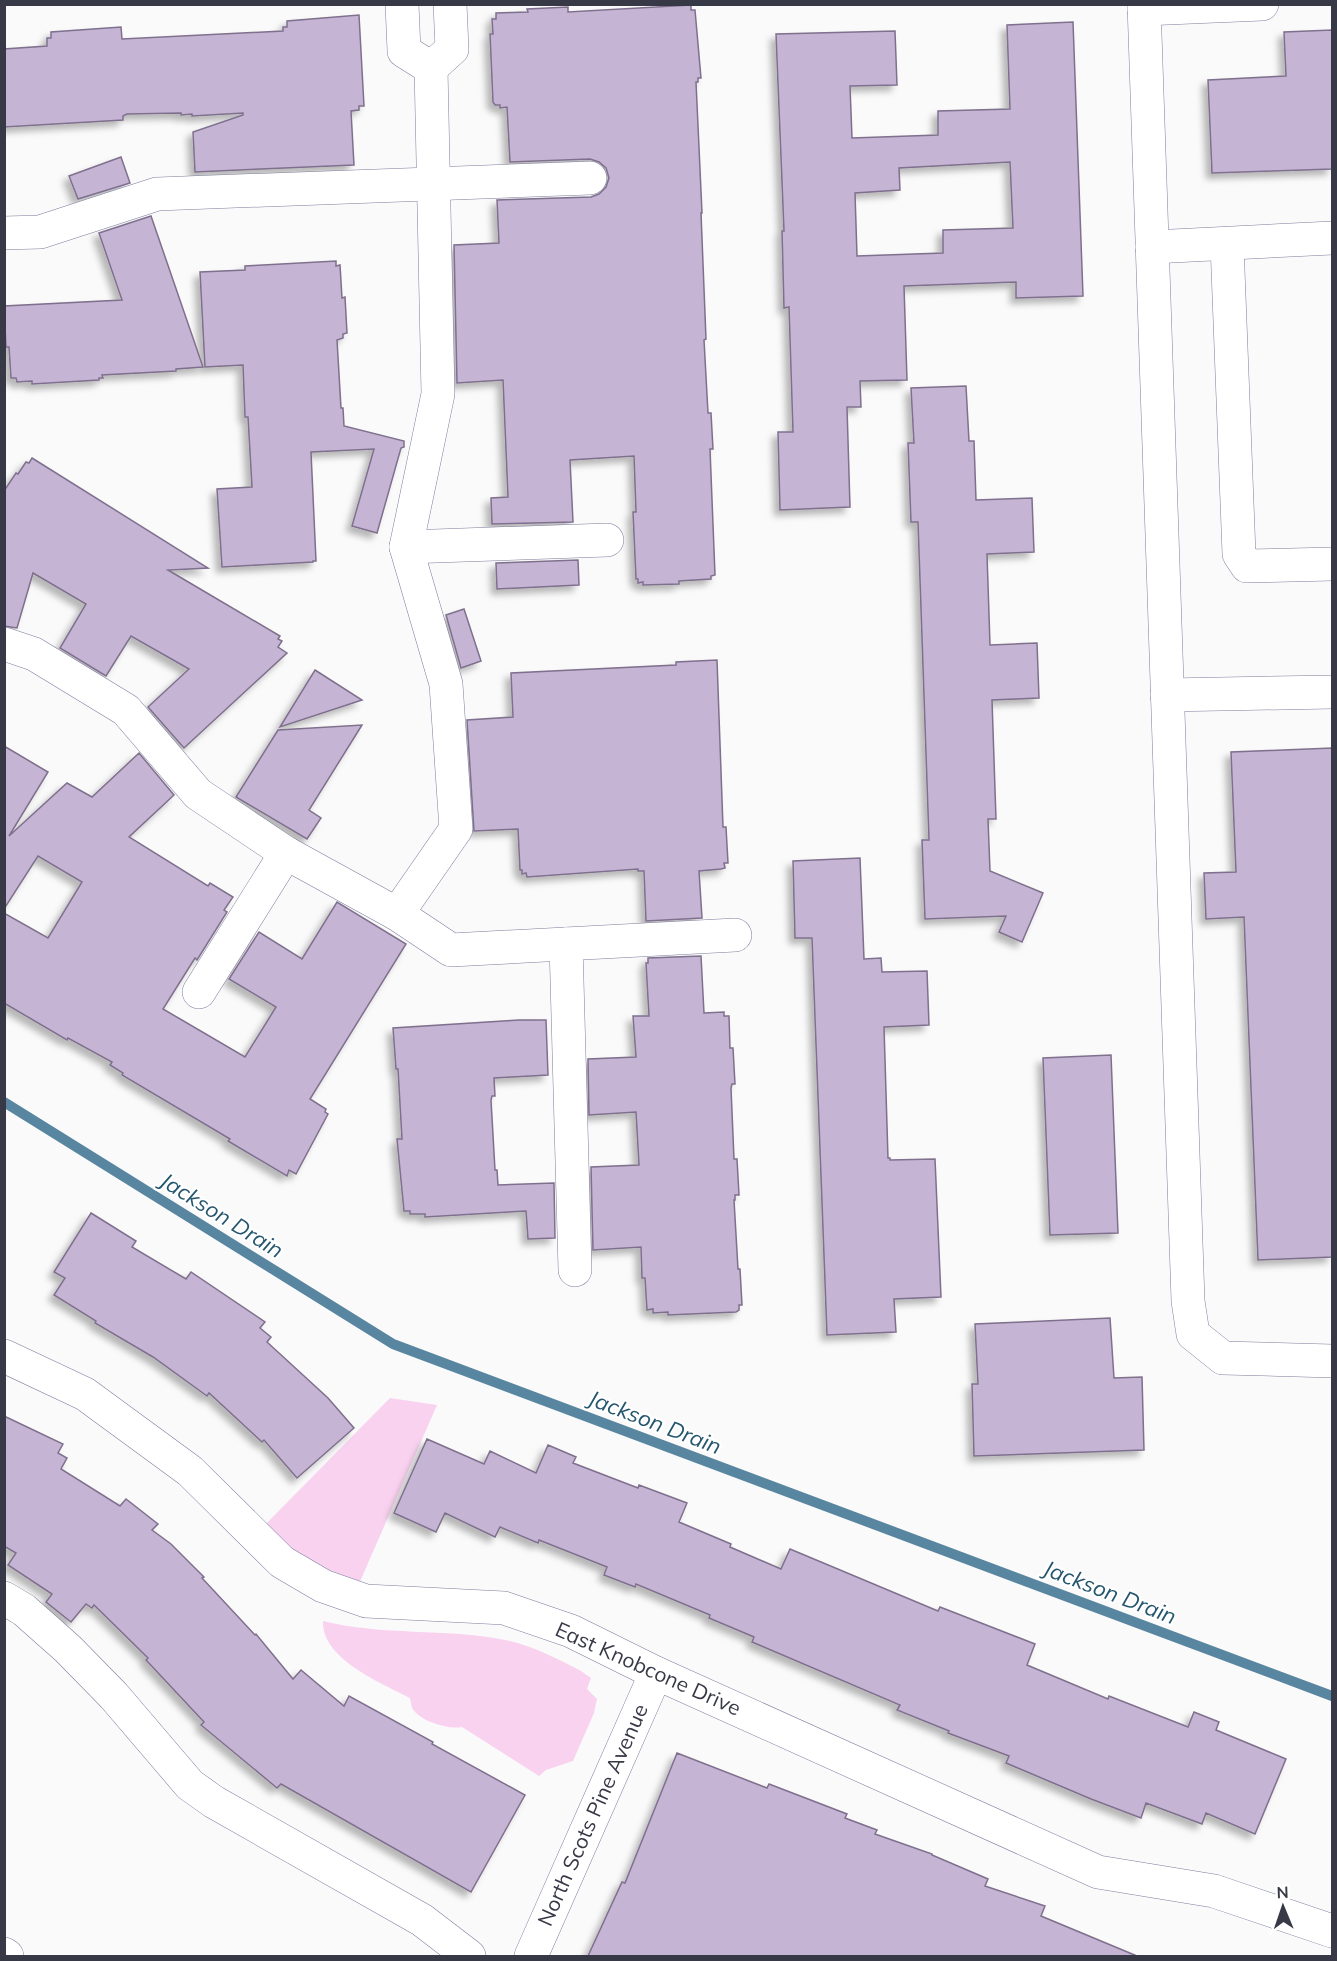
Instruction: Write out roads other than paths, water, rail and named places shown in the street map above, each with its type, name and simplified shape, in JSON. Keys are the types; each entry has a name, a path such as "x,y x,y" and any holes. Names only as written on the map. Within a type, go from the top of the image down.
{"street":[{"path":"402,4 404,51 431,68"},
{"path":"397,914 456,829 446,684 406,547 438,394 431,68 452,49 450,4"},
{"path":"1262,4 1144,7 1188,1301 1193,1334 1223,1358 1332,1361"},
{"path":"4,233 40,232 158,194 590,178"},
{"path":"1152,247 1332,238"},
{"path":"1227,244 1239,554 1247,566 1332,564"},
{"path":"406,547 607,540"},
{"path":"4,644 34,654 126,710 198,794 286,852 397,914 451,950 735,935"},
{"path":"1167,695 1332,692"},
{"path":"199,992 286,852"},
{"path":"566,944 575,1270"},
{"name":"East Knobcone Drive","path":"4,1356 85,1394 190,1471 282,1562 323,1586 366,1601 504,1608 571,1631 656,1673 1098,1872 1214,1891 1332,1931"},
{"path":"4,1598 24,1610 68,1649 114,1696 190,1785 214,1802 422,1920 469,1956"},
{"name":"North Scots Pine Avenue","path":"531,1956 656,1673"}],"waterway":[{"name":"Jackson Drain","path":"4,1102 393,1344 1332,1696"}]}
